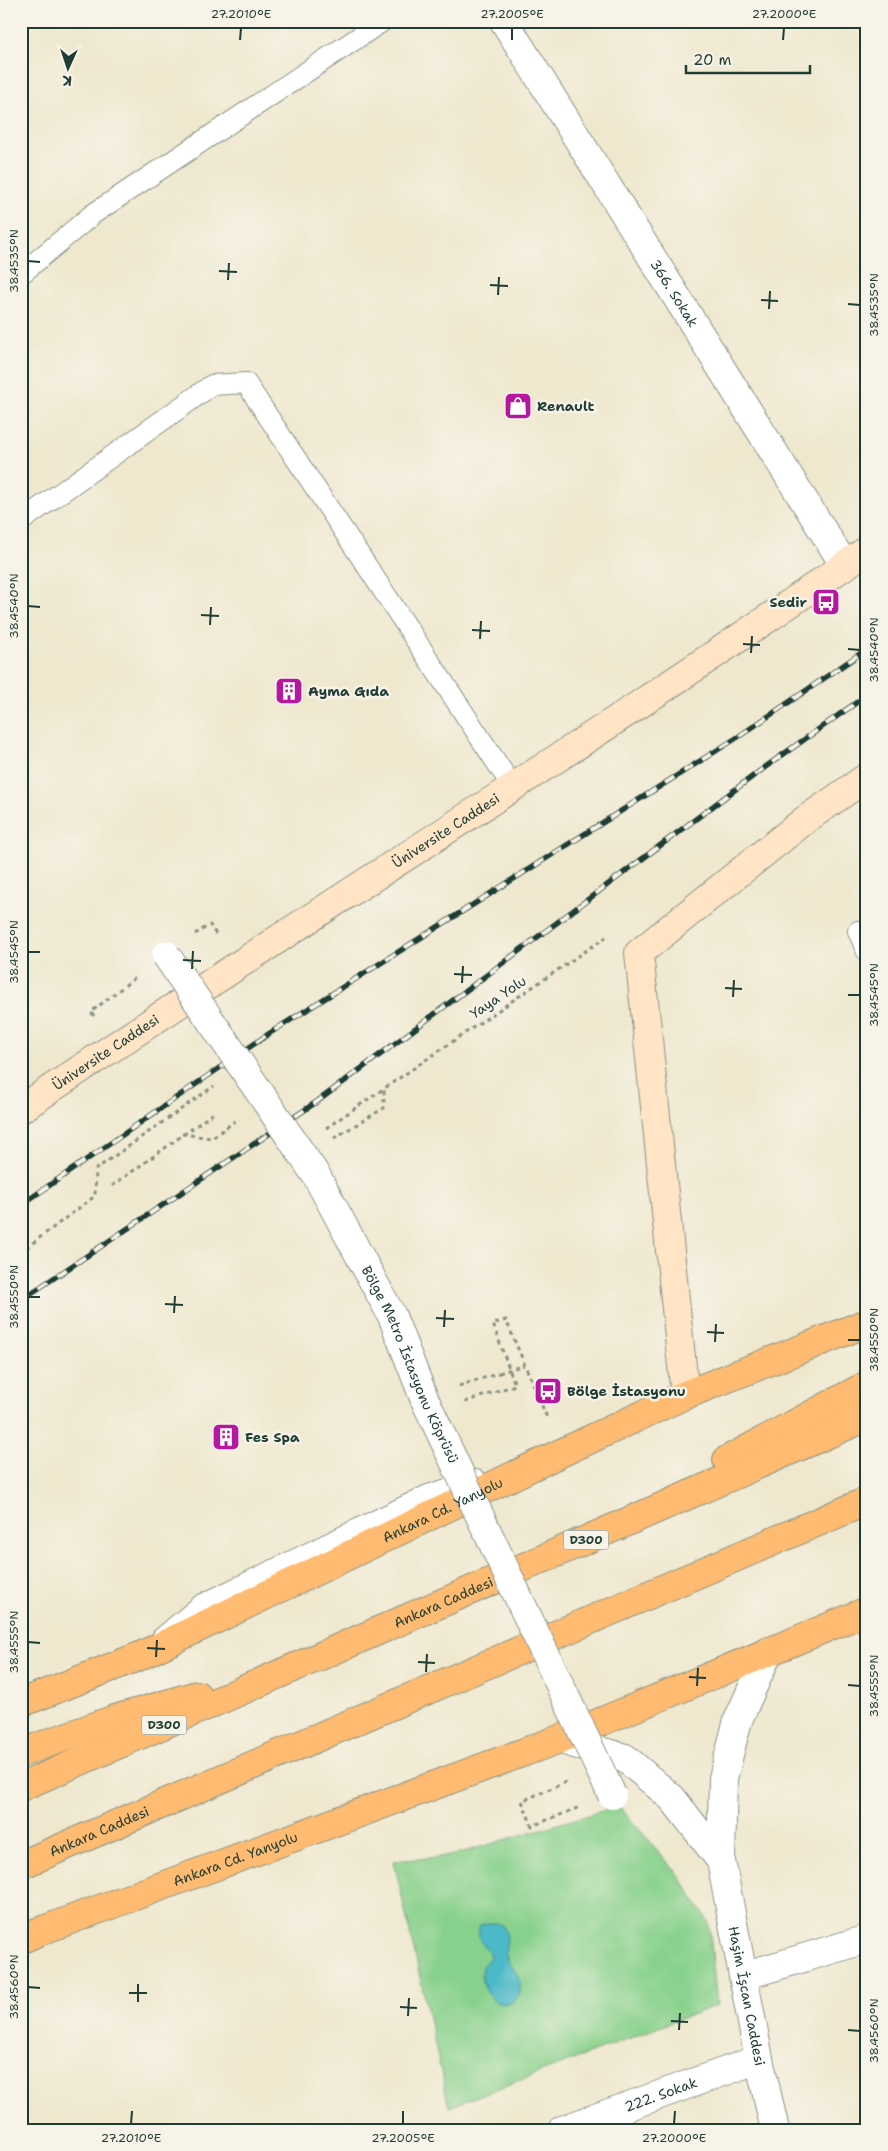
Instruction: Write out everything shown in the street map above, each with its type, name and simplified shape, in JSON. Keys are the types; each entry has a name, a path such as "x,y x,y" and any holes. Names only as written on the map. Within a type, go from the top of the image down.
{"main road":[{"name":"Üniversite Caddesi","path":"21,1109 205,986 721,651 867,550"},
{"path":"684,1396 639,953 805,820 867,777"},
{"name":"Ankara Cd. Yanyolu","path":"21,1703 140,1656 550,1458 684,1396 867,1323"},
{"path":"542,1559 867,1385"},
{"name":"Ankara Caddesi","path":"21,1787 306,1664 867,1416"},
{"name":"Ankara Caddesi","path":"21,1865 867,1501"},
{"name":"Ankara Cd. Yanyolu","path":"28,1936 557,1740 867,1611"},
{"path":"21,1753 112,1720 306,1664"}],"street":[{"name":"366. Sokak","path":"504,21 845,566"},
{"name":"Bölge Metro İstasyonu Köprüsü","path":"166,955 316,1174 392,1316 424,1398 612,1795"},
{"name":"Haşim İşcan Caddesi","path":"769,1651 738,1720 723,1778 722,1861 759,2059 775,2130"},
{"path":"557,1740 625,1758 672,1798 722,1861"},
{"path":"743,1976 867,1939"},
{"name":"222. Sokak","path":"562,2130 759,2059"}],"lane":[{"path":"21,274 93,214 383,21"},
{"path":"21,521 212,386 246,383 512,786"},
{"path":"858,931 867,952"}],"path":[{"name":"Yaya Yolu","path":"324,1130 611,934 639,953"},
{"path":"108,999 142,973"},
{"path":"26,1248 95,1196 96,1169 241,1067"},
{"path":"331,1140 384,1108 384,1088"},
{"path":"182,1134 212,1138 264,1100"},
{"path":"112,1186 215,1112"},
{"path":"459,1404 515,1385 493,1324 506,1320 537,1397"},
{"path":"458,1386 524,1365"},
{"path":"550,1818 532,1826 522,1801 574,1779 557,1740"}],"green space":[{"path":"619,1806 678,1874 709,1923 717,2005 449,2107 394,1861 450,1856"}],"water":[{"path":"496,1923 503,1926 506,1931 507,1959 517,1974 521,1988 519,1995 510,2003 496,2002 490,1996 481,1980 482,1971 490,1956 480,1939 479,1931 480,1925"}],"railway":[{"path":"21,1205 270,1033 738,737 867,649"},
{"path":"21,1300 318,1101 764,768 867,695"}],"place":[{"name":"Renault","path":"518,406"},
{"name":"Sedir","path":"826,602"},
{"name":"Ayma Gıda","path":"289,691"},
{"name":"Bölge İstasyonu","path":"548,1391"},
{"name":"Fes Spa","path":"226,1437"}]}
